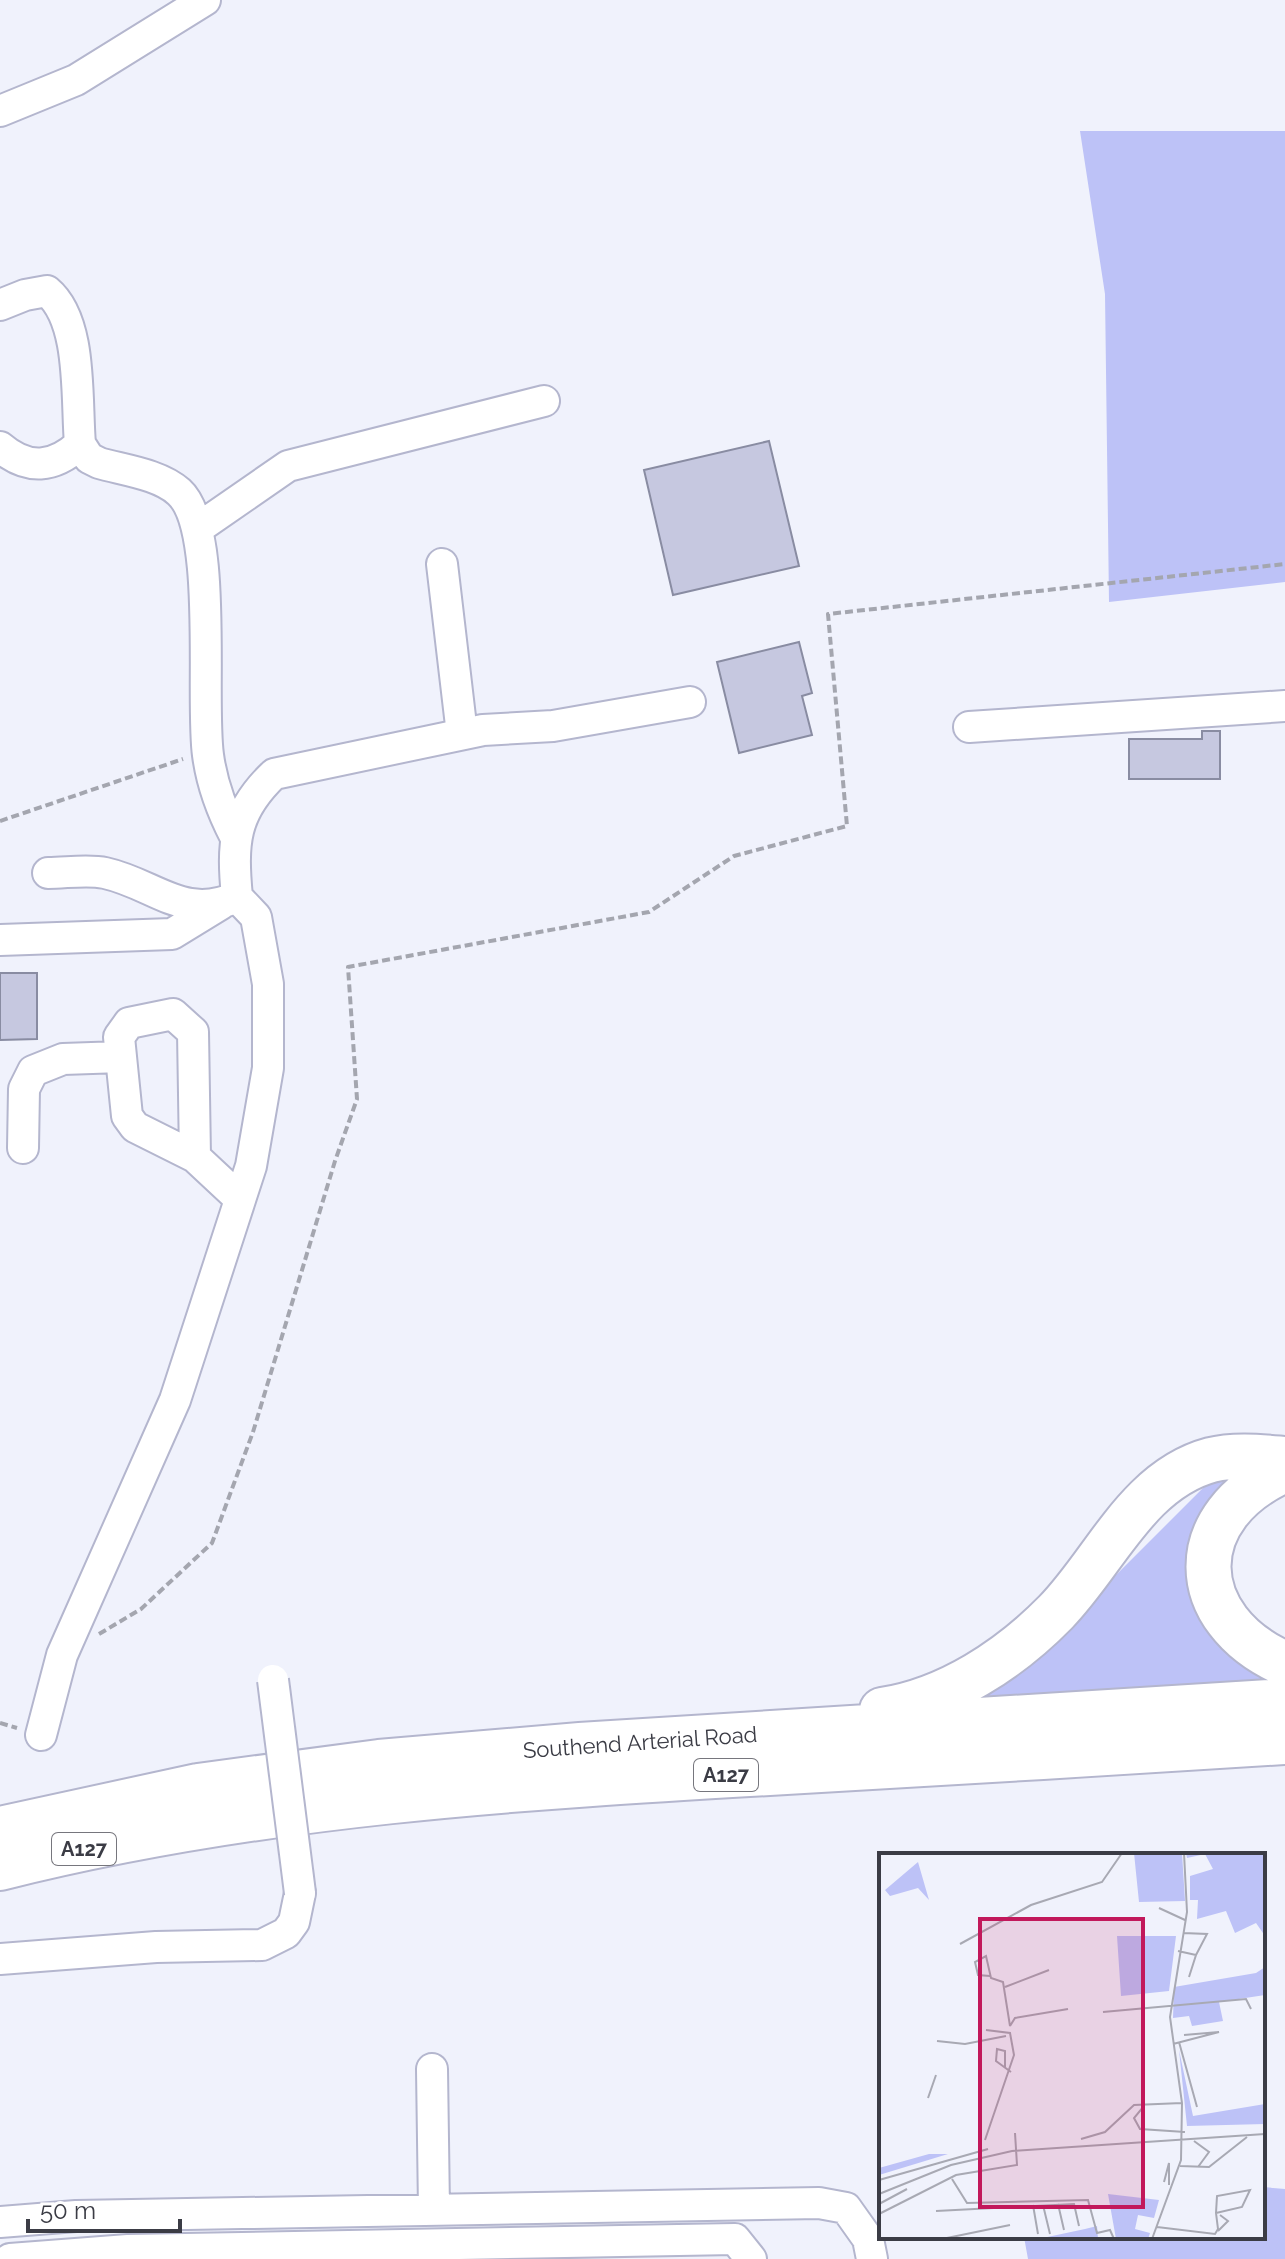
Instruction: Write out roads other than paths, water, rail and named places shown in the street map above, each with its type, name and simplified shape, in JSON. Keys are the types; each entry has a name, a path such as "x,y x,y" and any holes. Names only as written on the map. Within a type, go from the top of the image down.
{"highway":[{"path":"731,1736 892,1709 923,1700 984,1671 1057,1611 1128,1520 1167,1482 1211,1460 1285,1459"},
{"path":"1285,1470 1269,1477 1230,1509 1214,1536 1208,1562 1211,1590 1221,1615 1257,1652 1285,1664"},
{"name":"Southend Arterial Road","path":"0,1829 198,1786 379,1762 1285,1701"},
{"name":"Southend Arterial Road","path":"0,1868 168,1832 331,1807 491,1791 1285,1742"},
{"path":"0,1815 100,1805"},
{"path":"0,1884 168,1832"}],"street":[{"path":"0,111 76,80 205,0"},
{"path":"0,305 25,295 47,291 60,302 71,325 80,444 89,458 99,463 133,472 181,493 197,529 201,550 208,753 217,801 235,836"},
{"path":"197,529 288,466 544,401"},
{"path":"0,447 14,459 34,465 63,460 80,444"},
{"path":"442,564 462,734"},
{"path":"229,900 235,836 258,789 274,774 462,734 553,726 690,702"},
{"path":"969,727 1285,706"},
{"path":"41,1735 62,1655 175,1400 251,1166 268,1068 268,984 256,917 229,900 179,904 104,873 48,873"},
{"path":"0,940 172,934 229,900"},
{"path":"195,1157 193,1032 173,1014 129,1023 119,1037 127,1116 135,1127 195,1157 240,1199"},
{"path":"23,1148 24,1089 33,1071 63,1059 121,1057"},
{"path":"0,1959 156,1947 262,1945 286,1933 294,1922 300,1893 273,1680"},
{"path":"432,2069 434,2210"},
{"path":"0,2222 76,2216 819,2203 846,2208 868,2239 872,2259"},
{"path":"10,2259 128,2250 617,2250 735,2239 751,2259"}]}
